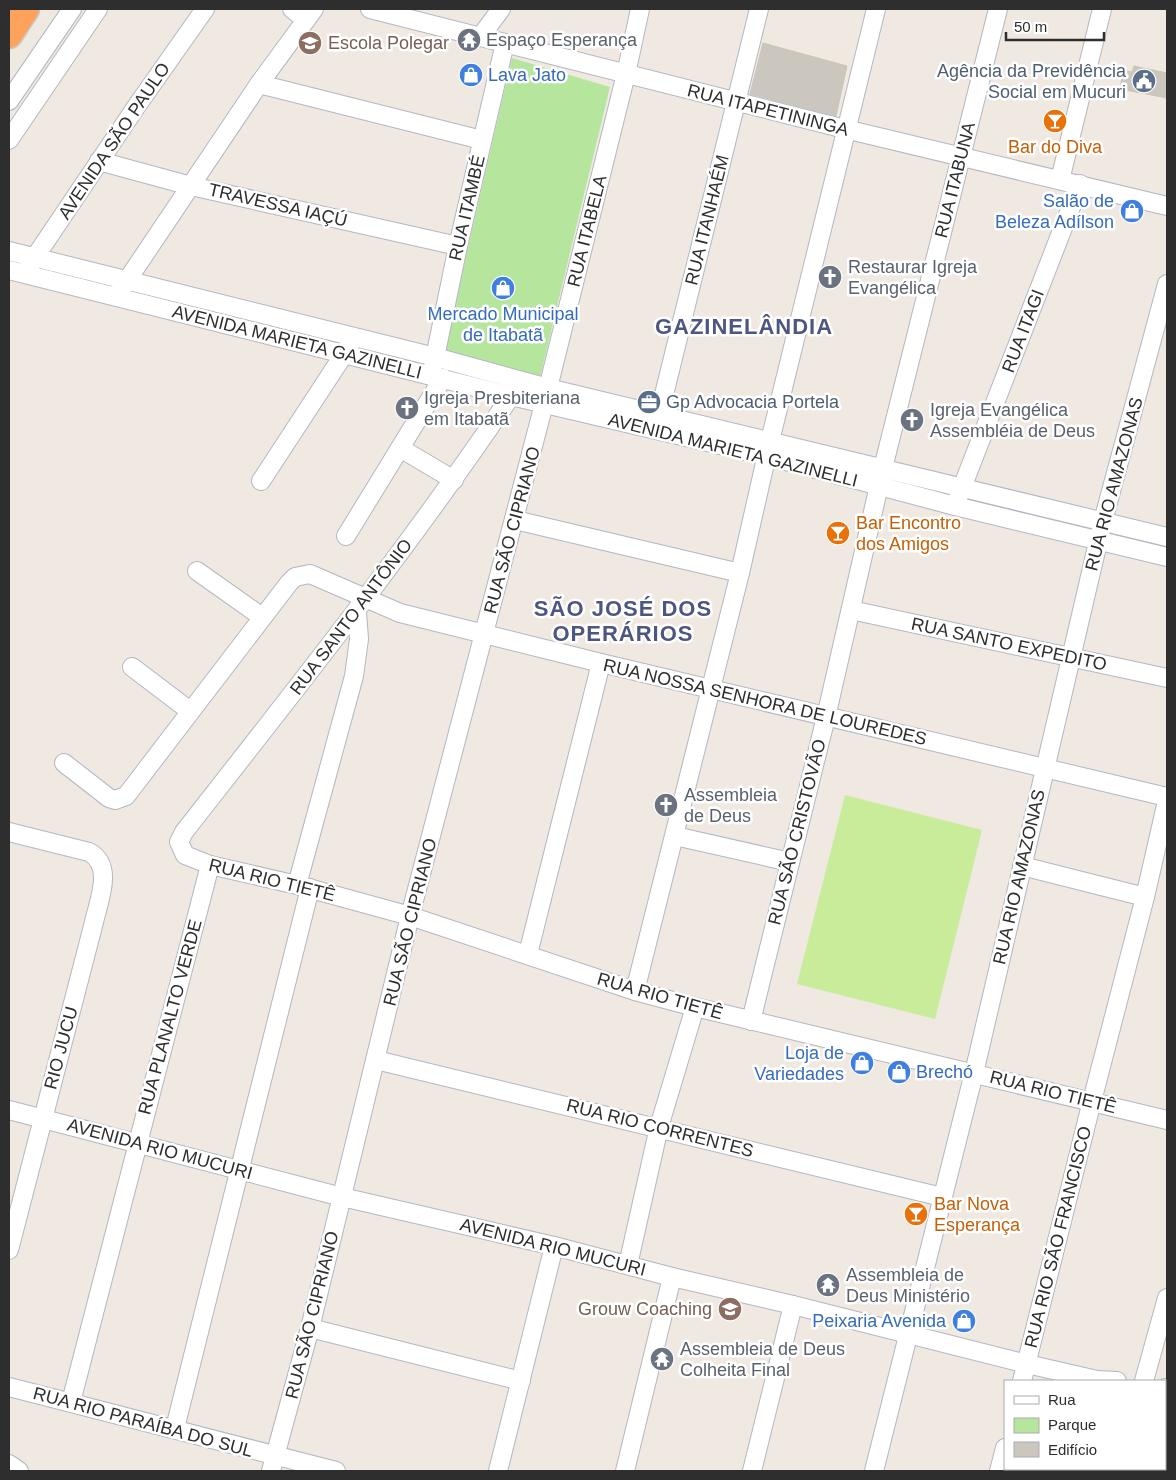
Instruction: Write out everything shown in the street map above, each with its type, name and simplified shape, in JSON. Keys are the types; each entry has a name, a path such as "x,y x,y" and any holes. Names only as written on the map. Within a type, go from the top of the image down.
{"highway":[{"path":"9,35 26,9"}],"street":[{"path":"9,101 72,9"},
{"path":"9,140 98,9"},
{"name":"AVENIDA SÃO PAULO","path":"17,272 34,258 99,160 205,9"},
{"path":"117,297 259,84 310,14 292,9"},
{"name":"RUA ITAPETININGA","path":"370,9 961,158 1080,184 1167,206"},
{"path":"482,36 501,9"},
{"name":"RUA ITABELA","path":"546,396 626,74 640,9"},
{"name":"RUA ITANHAÉM","path":"656,430 759,9"},
{"path":"635,991 740,573 768,448 876,9"},
{"name":"RUA ITABUNA","path":"883,468 998,9"},
{"path":"1060,180 1102,9"},
{"name":"RUA ITAMBÉ","path":"437,376 435,357 458,246 505,43"},
{"path":"259,84 482,140"},
{"name":"TRAVESSA IAÇÚ","path":"99,160 191,186 458,246"},
{"name":"RUA ITAGI","path":"955,506 1080,184"},
{"name":"AVENIDA MARIETA GAZINELLI","path":"9,251 126,282 264,325 345,354 511,396 546,396 659,413 878,486 1167,557"},
{"name":"AVENIDA MARIETA GAZINELLI","path":"17,272 117,297 264,325 354,338 435,357 546,396 656,430 883,468 1167,537"},
{"name":"RUA RIO AMAZONAS","path":"874,1471 974,1072 1103,520 1167,284"},
{"path":"260,481 354,338"},
{"path":"346,536 400,448 437,376"},
{"name":"RUA SANTO ANTÔNIO","path":"184,832 361,606 454,480 511,396"},
{"name":"RUA SÃO CIPRIANO","path":"273,1464 310,1328 410,916 546,396"},
{"path":"400,448 454,480"},
{"name":"RUA SÃO CRISTOVÃO","path":"751,1021 826,716 883,468"},
{"path":"515,520 740,573"},
{"path":"197,571 262,617"},
{"name":"RUA NOSSA SENHORA DE LOUREDES","path":"64,763 109,798 121,799 289,583 301,575 310,574 361,606 485,633 601,663 1167,797"},
{"path":"175,1428 241,1170 304,886 354,676 361,606"},
{"name":"RUA SANTO EXPEDITO","path":"851,610 1167,678"},
{"path":"528,954 601,663"},
{"path":"132,667 190,711"},
{"name":"RUA RIO SÃO FRANCISCO","path":"1025,1373 1145,896 1162,852 1167,801"},
{"name":"RUA RIO TIETÊ","path":"184,832 179,842 185,855 210,865 304,886 410,916 635,991 751,1021 974,1072 1167,1120"},
{"name":"RIO JUCU","path":"9,833 89,852 98,857 104,872 9,1250"},
{"path":"674,836 790,862"},
{"name":"RUA PLANALTO VERDE","path":"71,1402 210,865"},
{"path":"1022,866 1145,896"},
{"path":"628,1265 659,1127 695,1007"},
{"name":"RUA RIO CORRENTES","path":"376,1060 942,1197"},
{"name":"AVENIDA RIO MUCURI","path":"9,1110 138,1142 342,1197 554,1246 672,1277 909,1334 1025,1373 1090,1380"},
{"path":"498,1471 554,1246"},
{"path":"625,1471 672,1277"},
{"path":"1144,1380 1167,1298"},
{"path":"752,1471 793,1305"},
{"path":"310,1328 521,1381"},
{"name":"RUA RIO PARAÍBA DO SUL","path":"9,1387 175,1428 273,1464 336,1471"},
{"path":"998,1471 1004,1451"},
{"path":"9,1464 19,1471"}],"green space":[{"path":"512,58 610,87 540,377 444,351"},
{"path":"845,795 982,830 935,1019 797,984"}],"building":[{"path":"763,43 847,66 836,116 750,94"},
{"name":"Agência da Previdência Social em Mucuri","path":"1134,66 1167,73 1167,98 1120,89 1123,70 1132,72"}],"place":[{"name":"Espaço Esperança","path":"469,40"},
{"name":"Escola Polegar","path":"310,43"},
{"name":"Lava Jato","path":"471,75"},
{"name":"Agência da Previdência Social em Mucuri","path":"1144,81"},
{"name":"Bar do Diva","path":"1055,121"},
{"name":"Salão de Beleza Adílson","path":"1132,211"},
{"name":"Restaurar Igreja Evangélica","path":"830,277"},
{"name":"Mercado Municipal de Itabatã","path":"503,288"},
{"name":"Gp Advocacia Portela","path":"649,402"},
{"name":"Igreja Presbiteriana em Itabatã","path":"407,408"},
{"name":"Igreja Evangélica Assembléia de Deus","path":"912,420"},
{"name":"Bar Encontro dos Amigos","path":"838,533"},
{"name":"Assembleia de Deus","path":"666,805"},
{"name":"Loja de Variedades","path":"862,1063"},
{"name":"Brechó","path":"899,1072"},
{"name":"Bar Nova Esperança","path":"916,1214"},
{"name":"Assembleia de Deus Ministério","path":"828,1285"},
{"name":"Grouw Coaching","path":"730,1309"},
{"name":"Peixaria Avenida","path":"964,1321"},
{"name":"Assembleia de Deus Colheita Final","path":"662,1359"}],"district":[{"name":"GAZINELÂNDIA","path":"744,326"},
{"name":"SÃO JOSÉ DOS OPERÁRIOS","path":"623,620"}]}
